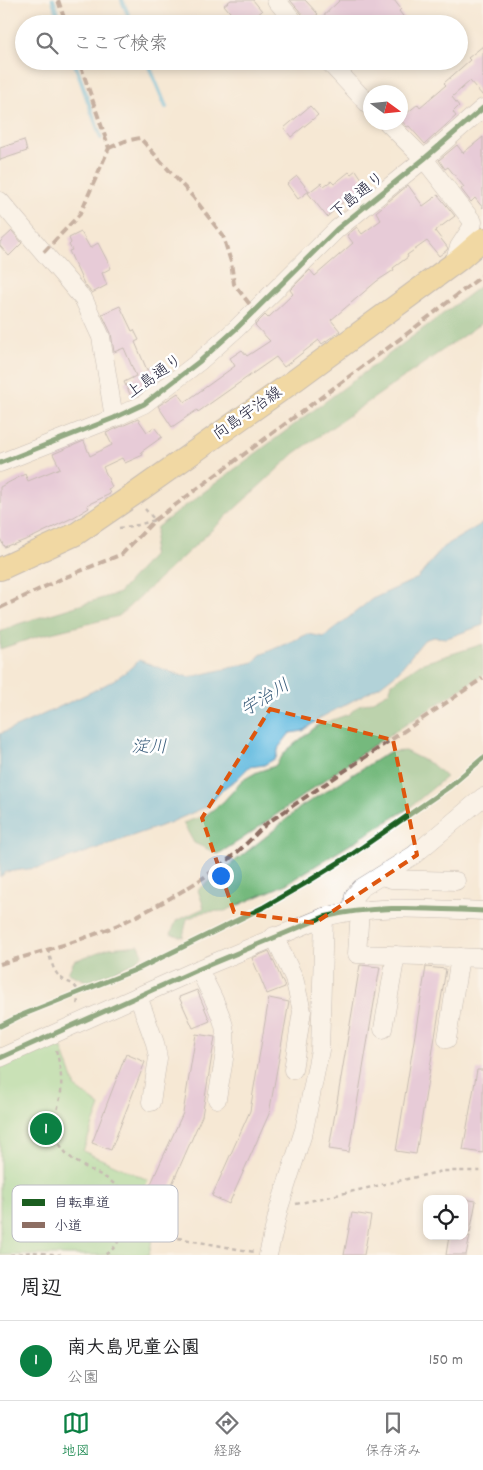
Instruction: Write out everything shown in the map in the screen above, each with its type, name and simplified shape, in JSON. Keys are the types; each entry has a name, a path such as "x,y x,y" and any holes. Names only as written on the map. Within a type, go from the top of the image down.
{"main road":[{"name":"向島宇治線","path":"0,568 76,534 133,496 294,382 483,239"}],"street":[{"path":"276,0 288,15"},
{"path":"336,70 363,98"},
{"name":"下島通り","path":"255,310 337,229 424,159 483,108"},
{"path":"395,130 424,159 472,222 472,228 459,247 454,262"},
{"path":"0,201 84,300 101,337 114,418"},
{"name":"上島通り","path":"0,463 114,418 144,404 200,360 255,310"},
{"path":"483,797 414,855 361,888 354,896 357,954 483,958"},
{"path":"381,876 392,879 456,881"},
{"path":"0,1058 198,969 274,936 324,917 387,908 483,911"},
{"path":"268,1255 279,1208 304,1130 320,1050 324,917"},
{"path":"274,936 294,978 302,1011 293,1070"},
{"path":"383,1029 396,955"},
{"path":"446,1039 460,957"},
{"path":"198,969 215,1003 224,1027 225,1048 217,1098"},
{"path":"138,996 155,1043 158,1058 151,1102"}],"path":[{"path":"48,948 52,963 59,977 74,983 79,992 76,1011 80,1022"},
{"path":"71,995 88,989"},
{"path":"51,1035 60,1065 61,1079 56,1117 57,1137 63,1148 73,1159 82,1166 112,1181 115,1185"},
{"path":"279,1208 444,1171 483,1171"},
{"path":"178,1238 268,1255"},
{"path":"104,1255 110,1252 118,1242"},
{"path":"10,1255 32,1252 61,1255"}],"highlighted area":[{"path":"270,709 393,740 417,855 315,923 234,912 202,818"}],"green space":[{"path":"483,284 483,322 295,453 119,616 39,636 0,649 0,632 18,624 119,593 152,556 157,527"},
{"path":"483,644 483,675 377,743 218,854 194,843 183,823 206,815 223,802 243,780 257,772 275,766 286,751 318,725 349,714 359,705 369,703 389,692 392,683 420,664"},
{"path":"405,751 433,765 446,777 409,808 286,884 225,911 204,912 187,919 183,937 171,934 176,921 204,908 198,890 302,806 389,752"},
{"path":"139,945 143,954 134,963 88,982 68,973 74,961 109,948"},
{"path":"58,1038 76,1088 100,1106 83,1151 148,1180 146,1185 12,1185 12,1242 152,1242 149,1255 0,1255 0,1065"}],"water":[{"name":"淀川","path":"483,523 483,625 447,638 433,637 424,640 398,672 380,686 320,718 303,731 290,733 279,747 276,758 264,765 249,767 224,788 208,806 169,823 44,867 6,872 0,877 0,734 100,688 124,673 139,660 179,675 191,677 254,662 260,655 308,634 324,637 372,599 418,578 443,547"}],"building":[{"path":"231,0 253,0 262,11 257,15 232,15 224,5"},
{"path":"290,0 305,0 318,14 303,15"},
{"path":"340,0 394,0 401,9 399,11 402,15 324,15"},
{"path":"483,46 483,96 470,81 452,97 459,106 453,112 456,116 425,144 408,126 408,112 418,104 420,107 446,85 444,83 459,70 468,70 468,62 470,60 468,58"},
{"path":"310,106 318,115 291,137 284,128"},
{"path":"483,137 483,208 475,198 471,202 461,189 464,187 448,167 445,169 439,160 457,145 463,153"},
{"path":"24,140 27,151 0,160 0,148"},
{"path":"356,170 368,188 356,198 352,194 327,217 308,193 321,183 324,186 331,181 334,184 349,172 351,174"},
{"path":"297,176 309,191 298,199 287,184"},
{"path":"408,185 423,206 438,195 455,216 435,231 448,248 447,250 439,256 427,241 407,255 408,257 393,268 394,270 377,281 331,320 340,331 322,344 319,340 284,367 276,357 198,412 197,410 172,427 158,406 178,393 185,402 235,366 230,358 242,350 247,356 270,341 255,325 265,315 268,318 293,294 290,290 310,270 315,276 353,243 347,235 357,227 362,234 381,220 376,212"},
{"path":"12,231 22,243 9,256 0,246 0,242"},
{"path":"81,232 90,248 98,243 111,268 102,273 107,285 92,293 84,284 69,251 72,250 69,245 71,243 69,238"},
{"path":"120,306 132,331 134,330 139,340 135,342 147,370 155,366 160,378 132,398 124,382 136,376 124,348 114,352 111,333 102,314"},
{"path":"138,419 147,432 154,427 162,437 141,452 143,455 125,463 122,458 103,467 112,487 108,489 110,494 87,505 89,508 74,517 33,537 4,547 0,538 0,487 25,474 28,481 60,468 53,454 84,441 90,456 112,445 106,433"},
{"path":"269,951 285,987 267,994 252,958"},
{"path":"360,965 380,967 349,1152 329,1149"},
{"path":"426,967 446,969 416,1154 396,1151"},
{"path":"197,990 210,1021 193,1028 179,997"},
{"path":"269,998 289,1002 269,1114 229,1204 212,1196 250,1111"},
{"path":"196,1034 215,1037 202,1116 172,1185 150,1185 183,1113"},
{"path":"126,1054 145,1062 111,1150 92,1143"},
{"path":"477,1070 483,1070 483,1153 463,1150"},
{"path":"468,1200 476,1201 470,1233 468,1233"},
{"path":"352,1213 371,1216 364,1255 344,1255"},
{"path":"468,1236 470,1236 466,1255 446,1255 448,1240 468,1240"}],"waterway":[{"path":"53,0 58,15"},
{"path":"122,0 128,15"},
{"path":"77,70 101,138"},
{"path":"151,70 166,107"}],"marked path":[{"path":"58,0 63,15"},
{"path":"44,252 80,214 109,148 82,70"},
{"path":"109,148 125,141 140,138 194,198 223,236 231,262 234,284 255,311"},
{"path":"0,608 61,579 122,554 155,520 404,336 483,275"},
{"path":"0,964 98,933 143,913 174,896 223,864 267,823 483,678"}],"cycle path":[{"path":"0,463 114,418 144,404 200,361 237,328 337,229 424,159 483,108"},
{"path":"0,1026 22,1015 140,968 264,907 351,855 449,787 483,758"},
{"path":"0,1058 199,969 324,917 363,910 383,909 483,911"}],"place":[{"name":"南大島児童公園","path":"46,1129"}],"water label":[{"name":"宇治川","path":"266,699"}]}
